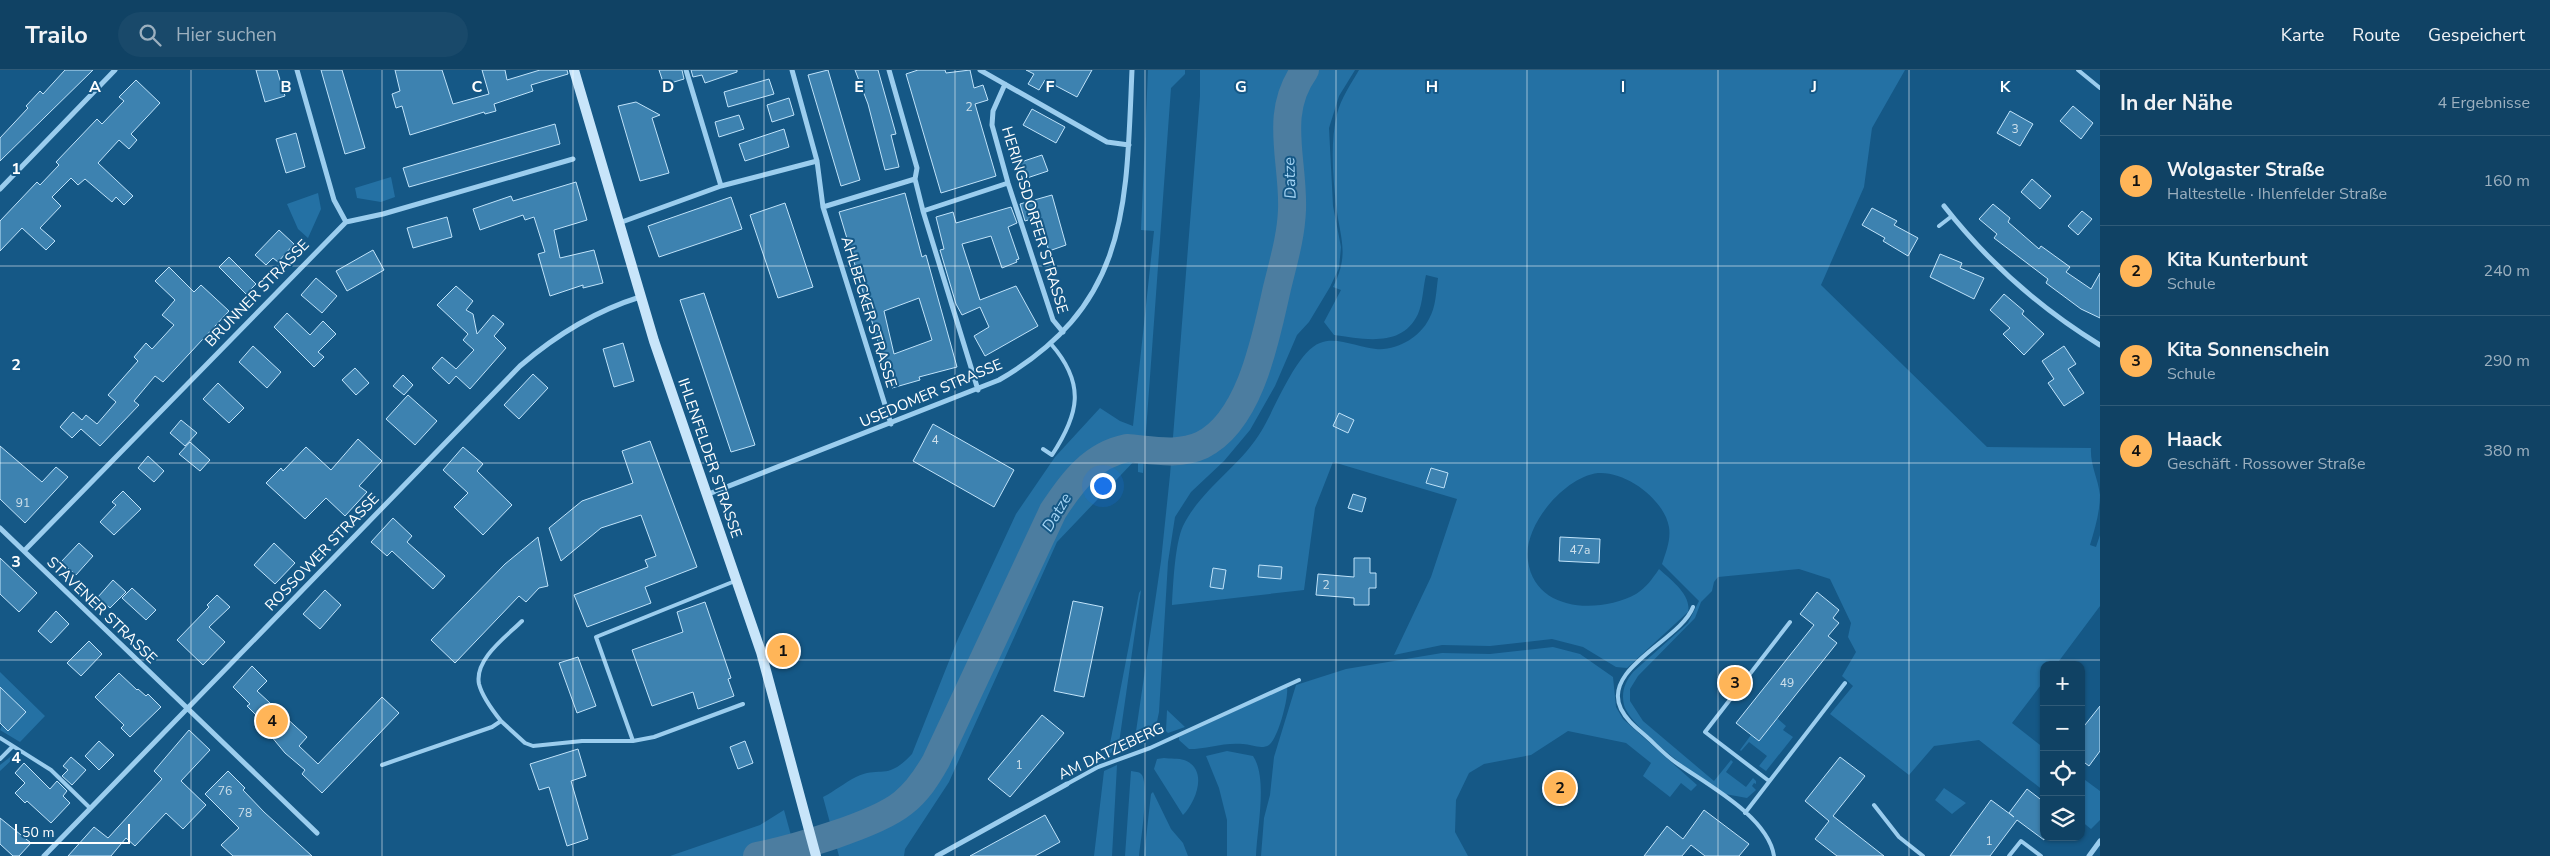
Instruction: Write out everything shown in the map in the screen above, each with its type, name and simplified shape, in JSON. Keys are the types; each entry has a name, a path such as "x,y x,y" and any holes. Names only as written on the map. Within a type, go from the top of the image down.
{"main road":[{"name":"IHLENFELDER STRASSE","path":"574,70 640,296 706,495 761,652 816,856"}],"street":[{"path":"0,189 115,70"},
{"path":"297,70 334,200 346,222 383,214 573,159"},
{"path":"686,70 721,186"},
{"name":"AHLBECKER STRASSE","path":"792,70 817,161 824,207 890,424"},
{"path":"889,70 916,168 915,179 923,211 978,390"},
{"path":"980,70 1107,142 1129,145"},
{"name":"USEDOMER STRASSE","path":"706,495 978,390 1020,368 1052,344 1089,301 1111,254 1121,217 1129,145 1132,70"},
{"name":"HERINGSDORFER STRASSE","path":"1005,84 993,111 992,125 1008,183 1053,320 1063,332"},
{"path":"619,223 721,186 817,161"},
{"path":"824,207 915,179"},
{"path":"923,211 1008,183"},
{"path":"1944,206 2011,280 2045,308 2100,345"},
{"name":"BRUNNER STRASSE","path":"24,552 346,222"},
{"name":"ROSSOWER STRASSE","path":"44,856 520,366 550,341 576,325 640,296"},
{"name":"STAVENER STRASSE","path":"0,528 317,833"},
{"name":"AM DATZEBERG","path":"937,856 1067,784"},
{"path":"2088,856 2100,841"}],"lane":[{"path":"2078,70 2100,88"},
{"path":"1939,226 1952,216"},
{"path":"1043,449 1052,455 1069,427 1074,406 1073,382 1068,365 1052,344"},
{"path":"633,741 596,637 737,580"},
{"path":"1693,607 1685,620 1622,678 1619,693 1620,706 1626,718 1677,764 1699,776 1757,823 1770,840 1774,856"},
{"path":"522,621 486,657 480,672 479,684 501,721 525,743 533,746 582,741 633,741 654,737 743,704"},
{"path":"1769,781 1706,732 1790,622"},
{"name":"AM DATZEBERG","path":"1067,784 1098,767 1150,748 1299,680"},
{"path":"1745,813 1845,683"},
{"path":"382,765 492,727 501,721"},
{"path":"0,738 51,770 90,808"},
{"path":"0,759 13,746"},
{"path":"1874,805 1899,837 1923,856"},
{"path":"2009,856 2021,841 2041,856"}],"shaded area":[{"path":"1148,70 1185,70 1185,74 1171,88 1143,473 1138,472 1138,457 1057,542 949,782 905,849 904,856 839,856 823,797 856,777 896,768 912,754 957,641 1016,514 1055,457 1100,408 1120,421 1133,426 1154,231 1141,230"},
{"path":"1200,70 1355,70 1339,96 1329,128 1333,206 1341,247 1339,268 1309,322 1297,335 1275,386 1250,430 1224,461 1191,492 1175,517 1168,562 1159,712 1155,729 1149,739 1146,742 1134,745 1161,561 1170,475 1200,96"},
{"path":"1359,70 1905,70 1872,128 1864,187 1821,285 1987,447 2091,448 2100,501 2090,545 2096,547 2100,535 2100,606 2059,661 2040,661 2040,686 2012,723 2040,745 2040,788 1979,740 1934,746 1909,775 1830,714 1853,686 1842,676 1856,652 1848,637 1851,623 1830,579 1799,569 1718,577 1714,582 1712,591 1701,602 1695,618 1638,676 1630,689 1630,701 1643,721 1714,781 1731,760 1733,762 1726,772 1746,787 1753,778 1756,781 1756,784 1754,783 1752,786 1756,790 1747,798 1725,794 1711,787 1676,760 1637,725 1624,705 1623,691 1630,676 1688,623 1699,601 1662,564 1668,546 1669,527 1660,506 1652,497 1631,482 1609,474 1598,473 1585,477 1559,494 1539,519 1532,533 1528,548 1528,561 1533,578 1543,590 1555,599 1571,604 1587,606 1621,600 1643,589 1659,569 1679,588 1687,600 1688,612 1627,668 1616,667 1583,647 1552,639 1490,646 1442,645 1394,655 1431,577 1457,499 1333,462 1315,508 1304,590 1172,605 1176,553 1183,526 1200,500 1253,443 1262,430 1287,381 1303,357 1311,348 1327,341 1376,349 1392,348 1407,342 1420,332 1433,309 1438,278 1426,275 1418,314 1411,325 1392,337 1370,339 1334,335 1324,322 1341,290 1333,287 1341,265 1342,246 1336,205 1333,148 1337,114 1346,91"},
{"path":"391,177 395,197 381,202 357,198 355,188"},
{"path":"318,193 321,209 308,238 298,229 287,204"},
{"path":"1141,590 1118,750 1108,754 1139,593"},
{"path":"1553,647 1580,654 1613,677 1616,707 1623,719 1697,785 1691,791 1681,783 1670,797 1643,776 1651,763 1626,743 1568,731 1531,755 1484,764 1469,773 1456,800 1455,832 1468,856 1261,856 1264,818 1270,795 1274,757 1296,685 1346,669 1442,653 1490,654"},
{"path":"0,672 45,716 20,742 0,730 2,725 8,731 0,687"},
{"path":"1287,687 1282,718 1276,735 1269,745 1259,747 1246,744 1229,744 1189,749 1179,740 1179,737"},
{"path":"1167,710 1185,727 1168,733 1166,731"},
{"path":"1777,718 1786,726 1783,730 1793,737 1766,771 1759,766 1767,756 1749,742 1740,750 1751,735 1759,741"},
{"path":"1227,751 1253,756 1257,765 1261,790 1256,856 1227,856 1227,820 1219,788 1206,756"},
{"path":"14,754 16,756 0,771 0,765"},
{"path":"1157,759 1184,760 1192,764 1196,771 1198,786 1196,794 1183,815 1154,769"},
{"path":"1117,765 1112,856 1094,856 1104,771"},
{"path":"1131,771 1142,775 1145,791 1139,856 1125,856"},
{"path":"2085,780 2100,791 2100,820 2091,829 2085,824"},
{"path":"1944,788 1966,803 1952,814 1935,800"},
{"path":"1153,792 1171,829 1183,843 1188,856 1144,856 1151,794"},
{"path":"784,810 792,839 789,840 793,856 670,856 760,825"}],"building":[{"path":"65,70 93,70 0,161 0,138 28,108 26,106 40,91 43,94"},
{"path":"256,70 277,70 285,96 265,102"},
{"path":"321,70 342,70 365,148 345,154"},
{"path":"395,70 442,70 453,104 489,94 482,70 505,70 507,80 540,70 567,70 568,74 531,85 533,91 494,104 496,111 485,114 484,112 410,135 402,106 396,108 392,94 400,91"},
{"path":"659,70 682,70 684,79 664,85"},
{"path":"691,70 737,70 737,72 705,83 702,75 693,77"},
{"path":"828,70 860,180 841,186 808,75"},
{"path":"855,70 878,70 896,134 891,135 899,167 885,170 868,104"},
{"path":"918,70 945,70 946,73 970,70 974,88 983,85 988,100 975,104 996,176 941,193 906,74"},
{"path":"1026,70 1092,70 1077,97 1045,80 1039,90 1028,84 1034,74"},
{"path":"769,79 774,94 728,107 724,92"},
{"path":"136,80 160,103 131,134 137,140 129,149 119,140 98,163 133,196 124,205 116,197 112,202 85,179 78,185 71,178 52,197 61,206 40,228 55,241 46,250 22,228 0,251 0,221 37,182 40,185 59,165 56,162 97,119 102,124 124,101 119,97"},
{"path":"789,98 794,115 772,122 767,105"},
{"path":"636,102 660,115 652,118 669,173 640,181 618,106"},
{"path":"2073,106 2093,123 2081,139 2060,121"},
{"path":"1032,109 1065,127 1056,143 1023,125"},
{"path":"2010,111 2033,124 2020,146 1997,133"},
{"path":"739,115 744,129 719,137 715,122"},
{"path":"555,124 560,144 409,187 403,168"},
{"path":"784,129 789,147 745,161 739,144"},
{"path":"296,133 305,167 286,173 276,139"},
{"path":"1042,155 1048,171 1021,180 1015,164"},
{"path":"2032,179 2051,196 2040,209 2021,192"},
{"path":"576,182 587,220 554,230 560,258 594,250 603,283 583,288 583,285 550,296 538,254 545,252 534,217 525,220 523,215 480,230 473,209 511,196 513,201"},
{"path":"905,193 922,257 926,255 957,367 919,377 920,380 892,388 839,212","holes":["919,298 932,340 894,354 884,311"]},
{"path":"1052,195 1066,245 1049,251 1038,217 1025,221 1020,204"},
{"path":"731,197 742,229 659,257 648,226"},
{"path":"785,203 813,287 778,298 750,215"},
{"path":"1993,204 2010,218 2008,222 2039,249 2041,246 2070,267 2066,272 2091,289 2100,273 2100,318 2081,309 2046,283 2048,279 1994,238 1997,234 1979,219"},
{"path":"1011,207 1017,223 1008,227 1019,259 1016,260 1017,262 1002,268 991,236 962,244 980,300 1016,286 1038,326 985,356 974,336 989,327 980,307 962,315 956,304 940,250 944,249 936,217 953,212 956,223"},
{"path":"1872,208 1897,221 1894,225 1918,238 1908,256 1883,241 1885,238 1862,225"},
{"path":"2082,211 2092,219 2078,235 2068,226"},
{"path":"447,217 452,237 413,248 407,228"},
{"path":"279,230 294,244 278,262 273,258 266,265 255,255"},
{"path":"373,250 384,270 347,291 336,271"},
{"path":"1940,254 1962,263 1960,268 1984,278 1974,299 1930,277"},
{"path":"229,257 256,284 246,294 219,267"},
{"path":"169,267 194,292 201,285 229,311 163,382 155,376 134,401 139,405 100,446 81,429 72,438 60,427 73,412 82,420 86,415 97,424 116,402 108,395 138,361 134,357 146,343 152,349 174,325 162,315 175,300 155,281"},
{"path":"316,278 337,296 322,313 301,295"},
{"path":"456,286 473,301 466,310 473,314 477,334 493,315 504,324 494,336 506,348 470,389 456,376 449,384 432,368 442,357 456,369 474,350 463,340 468,334 437,305"},
{"path":"704,293 755,445 731,452 680,300"},
{"path":"2004,294 2024,311 2022,314 2044,334 2024,355 2003,334 2010,328 1990,310"},
{"path":"287,313 310,335 323,321 336,334 318,352 324,357 314,367 274,327"},
{"path":"623,343 634,381 614,387 603,349"},
{"path":"253,346 281,372 267,388 239,362"},
{"path":"2064,346 2076,364 2068,369 2084,393 2064,406 2048,383 2054,379 2042,361"},
{"path":"355,368 369,383 356,395 342,380"},
{"path":"533,374 548,388 519,419 504,405"},
{"path":"403,375 413,385 404,395 393,386"},
{"path":"218,383 244,408 229,423 203,399"},
{"path":"408,395 437,421 415,445 386,419"},
{"path":"1339,413 1354,420 1348,433 1333,426"},
{"path":"181,420 197,433 185,446 170,433"},
{"path":"933,424 1014,470 994,507 913,461"},
{"path":"358,439 382,461 359,486 367,492 345,516 326,498 305,519 266,483 281,468 283,471 306,447 331,470"},
{"path":"650,441 697,567 645,587 651,603 587,627 574,595 648,567 645,560 656,556 641,515 601,528 561,561 549,528 582,501 633,483 622,451"},
{"path":"190,442 210,460 200,471 179,454"},
{"path":"0,446 42,482 56,467 68,477 25,523 0,499"},
{"path":"463,447 483,464 477,471 512,505 483,535 454,507 468,493 443,470"},
{"path":"148,456 164,471 154,482 138,468"},
{"path":"1431,468 1448,473 1444,488 1426,483"},
{"path":"123,491 141,509 114,535 100,522 116,505 112,502"},
{"path":"1353,494 1366,498 1362,512 1348,508"},
{"path":"393,518 412,536 407,542 445,576 433,589 392,551 387,556 371,542"},
{"path":"538,537 548,586 539,588 526,602 519,596 455,663 431,640 505,564"},
{"path":"1560,537 1600,539 1599,563 1559,561"},
{"path":"79,543 93,556 76,575 61,562"},
{"path":"274,543 295,563 275,584 254,565"},
{"path":"0,558 37,593 19,612 0,594"},
{"path":"1354,558 1370,558 1370,573 1376,573 1376,588 1369,588 1369,605 1354,605 1354,598 1316,595 1318,574 1354,577"},
{"path":"1259,565 1282,567 1281,579 1258,577"},
{"path":"1213,568 1226,570 1223,589 1210,587"},
{"path":"113,580 126,592 110,608 98,597"},
{"path":"132,588 156,610 146,620 122,598"},
{"path":"325,590 341,605 320,629 303,614"},
{"path":"1817,592 1839,610 1833,618 1839,623 1828,636 1837,643 1759,741 1736,723 1814,625 1800,614"},
{"path":"217,595 230,607 209,627 225,642 203,665 177,640 209,607 207,605"},
{"path":"1073,601 1103,607 1084,697 1054,691"},
{"path":"705,602 731,678 728,679 734,696 698,709 693,692 652,706 632,650 683,632 677,612"},
{"path":"56,611 69,624 51,643 38,631"},
{"path":"89,641 102,654 81,676 67,663"},
{"path":"578,657 596,706 577,713 559,663"},
{"path":"252,666 267,681 257,691 307,737 299,746 318,764 382,697 399,713 322,793 302,774 305,770 285,753 266,730 268,727 247,706 250,704 233,687"},
{"path":"119,673 137,690 146,696 148,694 161,707 130,737 121,728 124,725 95,697"},
{"path":"0,687 26,712 8,731 0,723"},
{"path":"2100,706 2100,751 2089,766 2085,763 2085,725"},
{"path":"1042,715 1064,733 1010,797 988,779"},
{"path":"189,730 210,750 181,781 206,805 183,829 166,813 135,846 126,838 111,856 68,856 94,827 108,838 162,779 154,771"},
{"path":"99,741 114,755 99,770 85,756"},
{"path":"745,741 753,763 738,769 730,747"},
{"path":"578,749 586,776 571,781 588,839 567,846 549,787 539,790 530,764"},
{"path":"71,757 86,770 72,785 62,776 68,770 63,766"},
{"path":"1840,757 1865,776 1833,816 1884,856 1837,856 1815,839 1829,821 1805,801"},
{"path":"24,763 50,789 57,781 67,791 63,796 70,803 51,823 27,801 25,803 15,793 25,783 15,773"},
{"path":"228,771 245,788 243,790 264,812 312,856 233,856 221,845 239,828 205,794"},
{"path":"2027,789 2040,799 2040,837 2017,820 1990,856 1950,856 1991,800 2014,817 2009,813"},
{"path":"1704,810 1749,844 1739,856 1705,856 1691,845 1682,856 1644,856 1667,826 1683,839"},
{"path":"1045,815 1060,842 1035,856 970,856"},
{"path":"0,818 31,843 19,856 13,856 0,844"}],"waterway":[{"name":"Datze","path":"757,856 812,842 874,820 903,803 918,789 936,761 1053,511 1084,471 1103,457 1127,448 1175,451 1202,445 1219,433 1233,417 1254,376 1268,329 1286,250 1292,210 1287,120 1295,87 1305,70"}],"place":[{"name":"Wolgaster Straße","path":"783,651"},
{"name":"Kita Sonnenschein","path":"1735,683"},
{"name":"Haack","path":"272,721"},
{"name":"Kita Kunterbunt","path":"1560,788"}]}
